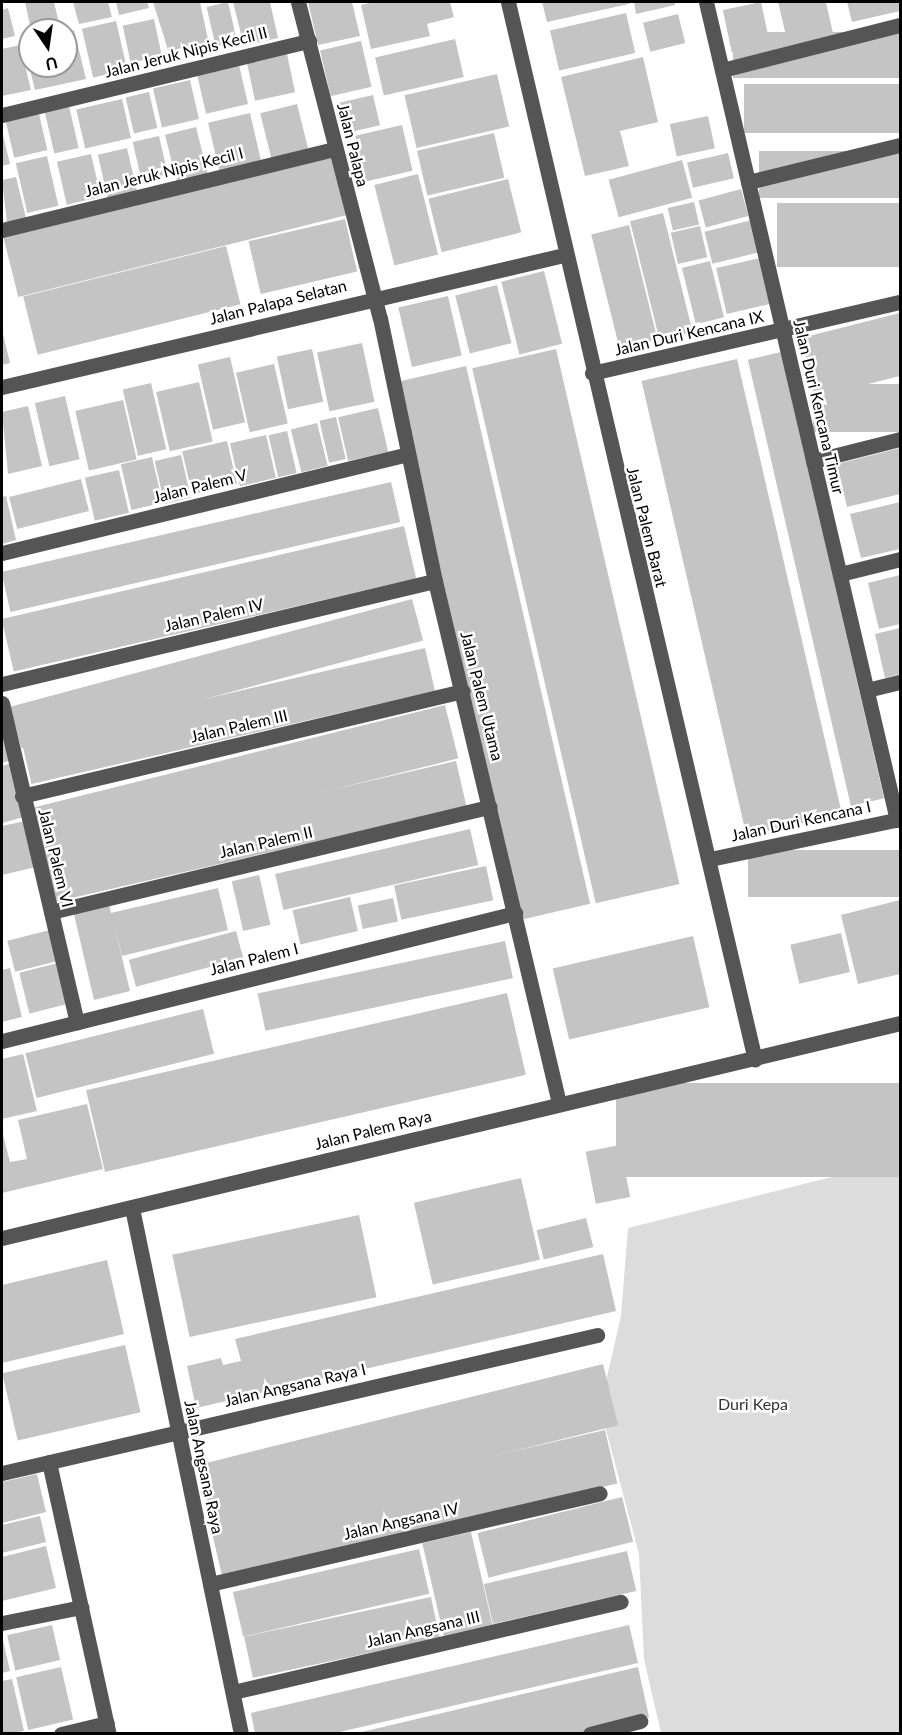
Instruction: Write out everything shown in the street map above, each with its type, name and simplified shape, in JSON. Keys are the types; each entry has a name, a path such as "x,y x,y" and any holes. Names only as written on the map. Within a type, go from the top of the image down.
{"street":[{"name":"Jalan Palapa","path":"298,2 373,297"},
{"name":"Jalan Palem Barat","path":"508,2 564,255 710,860 755,1060"},
{"name":"Jalan Duri Kencana Timur","path":"706,2 899,820"},
{"path":"722,70 900,25"},
{"name":"Jalan Jeruk Nipis Kecil II","path":"2,115 309,41"},
{"path":"748,182 900,145"},
{"name":"Jalan Jeruk Nipis Kecil I","path":"2,230 335,149"},
{"name":"Jalan Palapa Selatan","path":"2,387 373,297 564,255"},
{"name":"Jalan Palem Utama","path":"373,297 435,581 463,691 559,1103"},
{"name":"Jalan Duri Kencana IX","path":"592,373 900,302"},
{"path":"813,461 900,439"},
{"name":"Jalan Palem V","path":"2,552 408,454"},
{"path":"840,574 900,559"},
{"name":"Jalan Palem IV","path":"2,684 435,581"},
{"path":"867,690 900,682"},
{"name":"Jalan Palem III","path":"22,796 463,691"},
{"name":"Jalan Palem VI","path":"2,703 22,796 77,1022"},
{"name":"Jalan Palem II","path":"51,912 490,807"},
{"name":"Jalan Duri Kencana I","path":"710,860 899,820"},
{"name":"Jalan Palem I","path":"2,1041 515,913"},
{"name":"Jalan Palem Raya","path":"2,1238 559,1103 755,1060 900,1023"},
{"name":"Jalan Angsana Raya","path":"132,1208 241,1734"},
{"name":"Jalan Angsana Raya I","path":"2,1473 597,1335"},
{"path":"49,1462 108,1728 61,1734"},
{"name":"Jalan Angsana IV","path":"210,1584 600,1493"},
{"name":"Jalan Angsana III","path":"233,1692 621,1602"},
{"path":"2,1623 81,1607"},
{"path":"590,1734 640,1721"}],"green space":[{"name":"Duri Kepa","path":"900,1160 900,1733 661,1733 644,1659 639,1554 600,1407 621,1316 628,1228"}],"building":[{"path":"25,2 54,2 58,18 28,18"},
{"path":"73,2 108,2 112,17 79,24"},
{"path":"116,2 147,2 149,8 119,15"},
{"path":"153,2 200,2 209,44 169,53"},
{"path":"228,2 237,41 216,46 207,7"},
{"path":"233,2 270,2 278,38 244,46"},
{"path":"308,2 352,2 360,36 318,45"},
{"path":"374,2 450,2 454,17 427,24 430,36 371,49 361,5"},
{"path":"542,2 629,2 629,4 547,22"},
{"path":"634,2 675,2 675,5 636,14"},
{"path":"761,2 770,44 732,52 723,10"},
{"path":"778,2 826,2 834,38 789,48"},
{"path":"847,2 900,2 900,11 852,22"},
{"path":"8,8 15,36 2,39 2,10"},
{"path":"626,13 635,53 559,70 550,31"},
{"path":"678,14 685,43 650,52 643,23"},
{"path":"154,19 162,56 131,63 123,26"},
{"path":"116,21 127,70 93,78 82,29"},
{"path":"733,32 900,32 900,78 733,78"},
{"path":"455,39 464,77 384,95 375,57"},
{"path":"361,41 372,87 331,96 320,50"},
{"path":"18,45 18,78 28,78 31,90 2,96 2,49"},
{"path":"78,46 86,79 35,90 32,78 78,78"},
{"path":"287,54 295,92 255,101 247,63"},
{"path":"643,57 658,122 620,131 629,166 585,176 561,77"},
{"path":"239,65 248,104 206,114 197,75"},
{"path":"497,74 509,127 417,148 404,95"},
{"path":"190,80 199,119 162,128 153,89"},
{"path":"744,84 900,84 900,133 744,133"},
{"path":"149,92 157,128 134,133 126,97"},
{"path":"373,95 380,125 343,134 336,104"},
{"path":"122,99 131,138 85,149 76,110"},
{"path":"297,104 309,153 272,162 260,113"},
{"path":"69,106 79,148 54,154 45,112"},
{"path":"250,113 262,164 220,173 208,123"},
{"path":"39,114 47,150 14,158 6,122"},
{"path":"708,116 715,148 677,156 670,124"},
{"path":"402,125 413,171 366,182 355,136"},
{"path":"196,127 208,176 177,183 165,135"},
{"path":"2,131 10,164 2,166"},
{"path":"494,133 504,178 427,196 417,151"},
{"path":"159,136 168,174 141,180 133,142"},
{"path":"127,148 137,192 108,199 98,155"},
{"path":"759,151 900,151 900,198 759,198"},
{"path":"728,153 734,178 693,188 687,162"},
{"path":"91,154 101,197 67,205 57,162"},
{"path":"331,154 346,215 18,297 3,236"},
{"path":"47,156 58,206 27,213 16,163"},
{"path":"682,160 692,198 619,217 609,180"},
{"path":"418,174 438,255 394,265 374,185"},
{"path":"16,177 26,218 7,223 2,180"},
{"path":"508,179 521,232 442,252 428,199"},
{"path":"741,189 748,216 706,227 698,200"},
{"path":"694,202 699,224 673,230 668,208"},
{"path":"777,203 900,203 900,267 777,267"},
{"path":"663,213 693,332 660,341 630,221"},
{"path":"345,219 357,272 261,294 249,241"},
{"path":"752,220 760,252 712,264 704,232"},
{"path":"629,225 658,339 620,349 591,234"},
{"path":"700,226 707,257 678,264 671,233"},
{"path":"226,246 241,304 38,355 23,297"},
{"path":"760,258 771,304 727,314 716,268"},
{"path":"710,261 724,317 696,324 682,268"},
{"path":"544,271 562,344 519,354 501,282"},
{"path":"497,285 512,343 470,354 455,295"},
{"path":"448,296 462,355 412,367 398,307"},
{"path":"900,313 900,376 816,397 801,338"},
{"path":"2,330 10,363 2,365"},
{"path":"362,343 374,402 329,411 317,353"},
{"path":"312,349 323,402 288,409 277,356"},
{"path":"556,349 679,884 596,903 472,368"},
{"path":"781,352 884,798 851,806 748,360"},
{"path":"230,357 245,422 213,430 198,364"},
{"path":"737,359 842,814 747,836 642,381"},
{"path":"274,364 288,423 250,432 236,373"},
{"path":"466,366 590,904 521,920 397,382"},
{"path":"199,382 213,441 170,451 156,392"},
{"path":"151,383 166,449 138,456 123,390"},
{"path":"813,384 900,384 900,432 813,432"},
{"path":"65,396 80,459 49,466 35,403"},
{"path":"123,400 137,459 89,470 75,411"},
{"path":"28,406 42,466 8,474 2,412"},
{"path":"378,408 388,452 348,461 338,417"},
{"path":"336,417 346,459 329,463 319,421"},
{"path":"317,423 328,466 301,472 291,430"},
{"path":"287,431 297,473 278,477 268,435"},
{"path":"266,435 276,478 240,486 230,443"},
{"path":"227,441 237,484 192,494 182,451"},
{"path":"900,448 900,494 847,507 837,464"},
{"path":"181,455 191,498 165,504 155,461"},
{"path":"152,457 163,503 131,510 121,464"},
{"path":"119,470 129,513 95,521 85,478"},
{"path":"81,479 89,511 17,529 9,497"},
{"path":"391,482 400,522 10,612 2,572"},
{"path":"6,496 16,540 2,544 2,497"},
{"path":"900,502 900,549 861,558 850,514"},
{"path":"404,526 416,579 14,672 2,619"},
{"path":"900,575 900,624 879,629 868,583"},
{"path":"412,599 423,641 21,748 10,707"},
{"path":"900,628 900,674 885,678 875,634"},
{"path":"425,648 435,691 32,784 22,741"},
{"path":"445,705 458,758 46,861 33,808"},
{"path":"2,722 12,760 2,763"},
{"path":"456,761 467,807 54,902 44,856"},
{"path":"11,763 24,817 2,823 2,766"},
{"path":"25,821 36,867 2,875 2,826"},
{"path":"470,829 478,865 283,910 275,874"},
{"path":"748,850 900,850 900,897 748,897"},
{"path":"486,866 493,900 401,920 394,886"},
{"path":"259,875 270,925 243,931 232,881"},
{"path":"218,888 228,930 122,956 112,916 130,991 94,1000 73,910 109,902 111,913"},
{"path":"350,897 358,931 300,944 293,910"},
{"path":"393,898 398,921 363,929 358,905"},
{"path":"900,900 900,974 858,984 841,915"},
{"path":"50,930 58,961 15,972 7,941"},
{"path":"236,931 243,958 136,987 129,960"},
{"path":"841,933 850,972 799,984 790,945"},
{"path":"693,936 709,1007 569,1040 553,968"},
{"path":"505,941 513,978 265,1031 258,994"},
{"path":"58,963 68,1004 29,1013 19,973"},
{"path":"10,968 22,1017 2,1022 2,970"},
{"path":"507,993 526,1075 105,1172 86,1090"},
{"path":"203,1009 214,1054 37,1098 25,1053"},
{"path":"23,1054 37,1111 2,1119 2,1059"},
{"path":"616,1083 900,1083 900,1177 616,1177"},
{"path":"87,1104 103,1169 2,1193 2,1131 10,1162 27,1159 18,1120"},
{"path":"620,1145 630,1197 596,1204 586,1152"},
{"path":"521,1178 540,1260 433,1285 414,1203"},
{"path":"359,1215 376,1297 190,1337 172,1255"},
{"path":"586,1218 593,1247 544,1259 537,1230"},
{"path":"603,1254 616,1311 196,1408 187,1366 221,1358 223,1365 241,1361 235,1339"},
{"path":"107,1260 124,1334 2,1363 2,1285"},
{"path":"125,1345 141,1412 18,1441 2,1373"},
{"path":"603,1364 618,1425 214,1526 198,1465"},
{"path":"605,1430 617,1484 222,1575 209,1521"},
{"path":"37,1474 46,1512 2,1523 2,1482"},
{"path":"622,1497 633,1542 489,1578 477,1533"},
{"path":"40,1516 46,1542 2,1553 2,1525"},
{"path":"471,1532 492,1625 444,1636 422,1543"},
{"path":"46,1546 56,1588 2,1601 2,1557"},
{"path":"419,1549 429,1594 243,1637 233,1592"},
{"path":"627,1551 636,1591 493,1624 484,1584"},
{"path":"431,1597 440,1638 253,1678 244,1637"},
{"path":"52,1625 60,1660 15,1670 7,1635"},
{"path":"629,1625 638,1663 331,1734 255,1734 251,1713"},
{"path":"2,1636 10,1671 2,1673"},
{"path":"61,1667 73,1720 28,1730 16,1677"},
{"path":"638,1667 649,1717 578,1734 353,1734"},
{"path":"12,1679 24,1731 2,1734 2,1681"}]}
